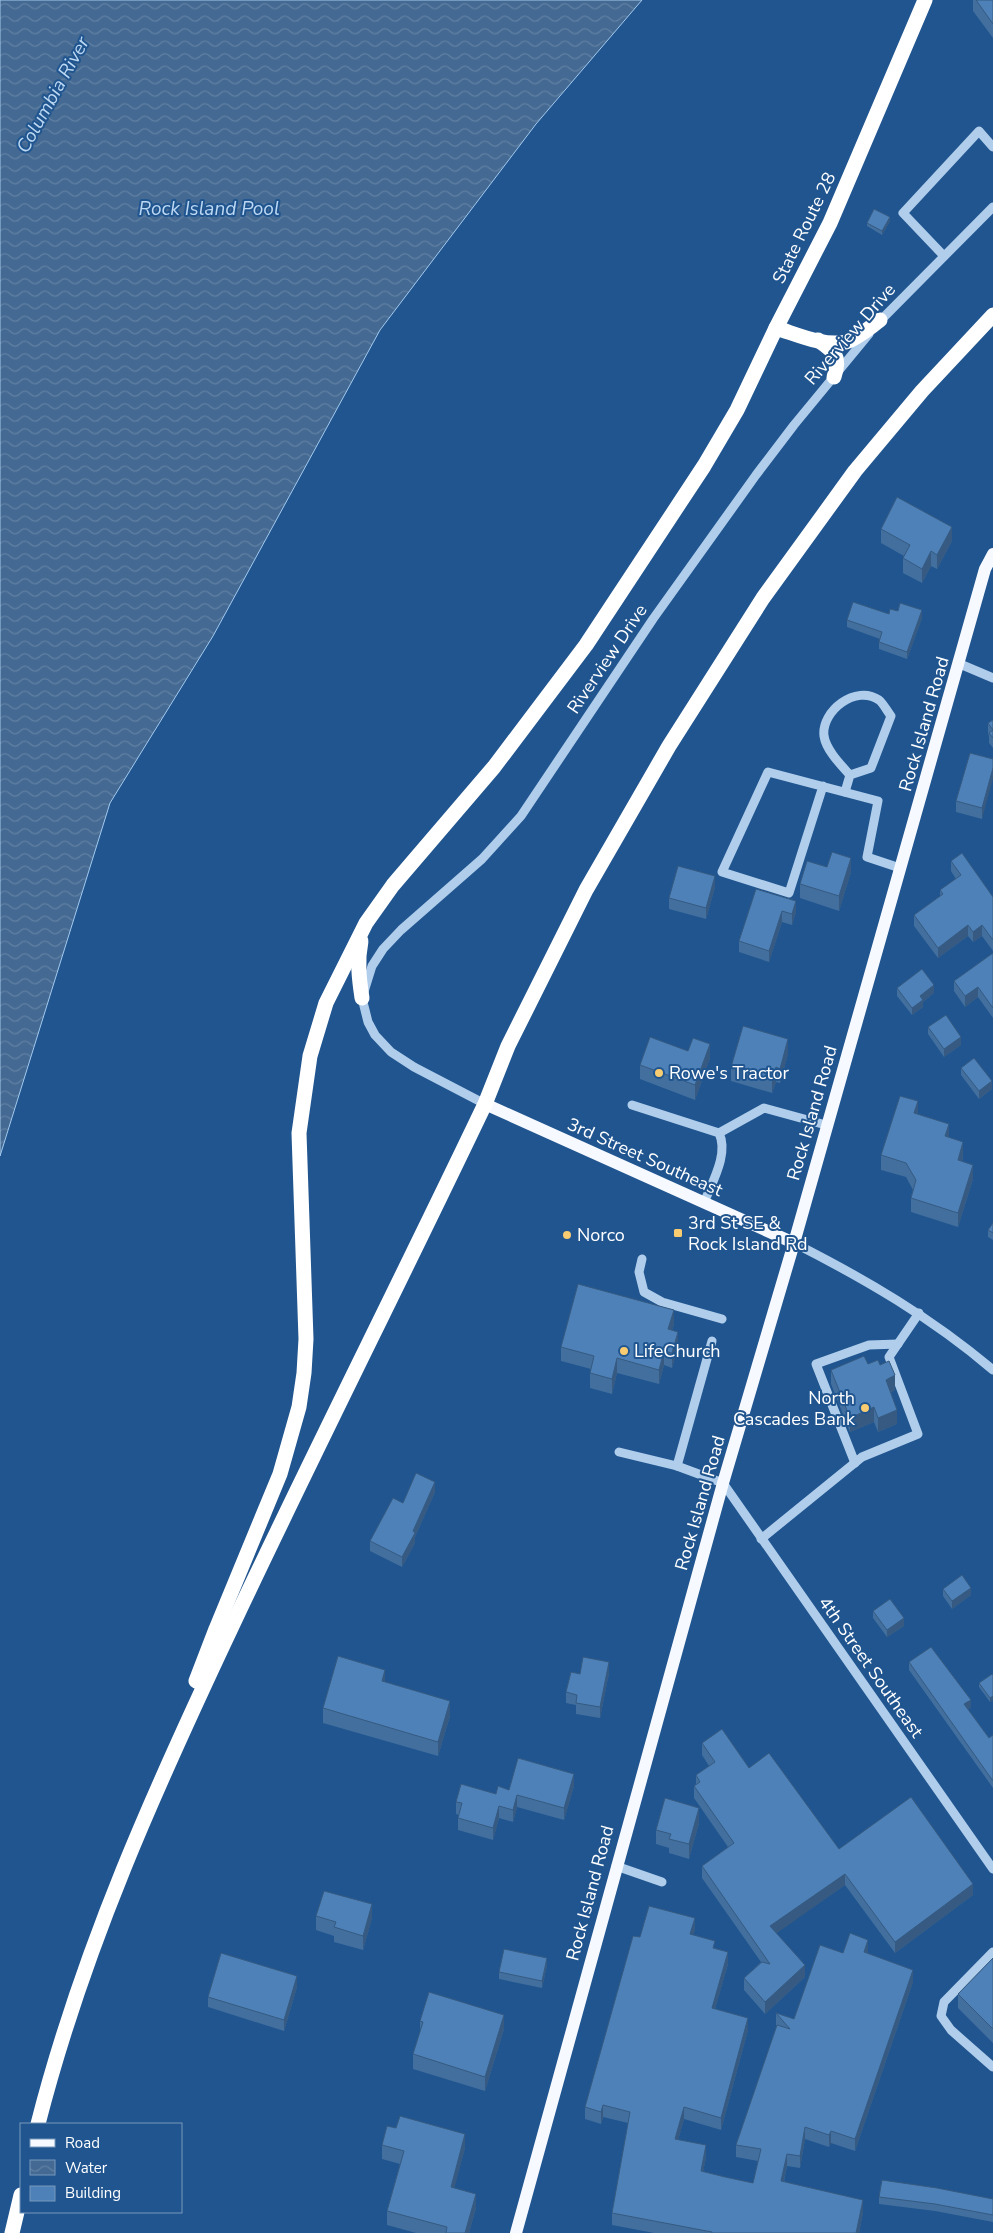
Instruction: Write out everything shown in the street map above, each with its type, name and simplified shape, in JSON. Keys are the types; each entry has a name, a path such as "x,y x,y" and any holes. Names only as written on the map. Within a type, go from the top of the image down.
{"highway":[{"name":"State Route 28","path":"366,922 393,884 494,768 586,645 704,466 737,410 776,328 830,223 925,0"},
{"path":"38,2123 68,2023 99,1929 120,1873 170,1758 485,1104 508,1046 586,890 669,746 758,606 855,471 922,391 993,314"},
{"path":"776,328 818,340 839,343 848,341 880,320"},
{"path":"818,340 832,351 838,360 834,377"},
{"path":"170,1758 216,1629 280,1474 299,1407 306,1339 298,1144 304,1085 314,1038 326,1003 366,922"},
{"path":"362,998 358,955 366,922"},
{"path":"12,2233 20,2199"}],"main road":[{"name":"Rock Island Road","path":"516,2233 723,1483 960,664 985,569 993,554"},
{"name":"3rd Street Southeast","path":"485,1104 794,1243"}],"street":[{"path":"944,256 903,213 979,130 993,147"},
{"name":"Riverview Drive","path":"362,998 372,966 383,949 482,860 537,795 653,619 756,475 834,377 880,320 993,207"},
{"path":"960,664 993,678"},
{"path":"866,695 879,700 890,716 871,768 850,775 837,760 824,737 825,720 835,708 849,698 866,695"},
{"path":"823,786 789,893 722,872 768,772 823,786 878,801 867,857 900,868"},
{"path":"845,792 850,775"},
{"path":"362,998 368,1022 375,1035 391,1052 414,1067 485,1104"},
{"path":"632,1105 719,1132 764,1108 826,1125"},
{"path":"704,1203 719,1164 723,1142 719,1132"},
{"name":"3rd Street Southeast","path":"794,1243 873,1285 919,1313 993,1370"},
{"path":"642,1259 639,1272 644,1292 662,1302 722,1318"},
{"path":"761,1539 862,1457 918,1434 889,1357 919,1313"},
{"path":"677,1466 712,1341"},
{"path":"855,1463 816,1364 869,1345 898,1344"},
{"path":"618,1452 677,1466 723,1483"},
{"name":"4th Street Southeast","path":"723,1483 993,1869"},
{"path":"616,1866 662,1882"},
{"path":"993,1952 944,2002 941,2016 951,2030 993,2067"}],"water":[{"name":"Rock Island Pool","path":"0,0 642,0 536,124 380,330 213,636 110,803 0,1156"}],"building":[{"path":"976,0 993,0 993,24"},
{"path":"874,209 890,217 882,231 867,223"},
{"path":"897,497 952,527 937,555 931,551 922,569 903,558 910,545 881,529"},
{"path":"853,602 889,614 890,609 898,611 900,603 922,610 907,652 879,642 882,632 847,620"},
{"path":"993,720 993,730 988,723"},
{"path":"993,730 993,738 989,733"},
{"path":"970,753 993,759 993,768 982,808 956,801"},
{"path":"832,852 851,858 839,896 800,884 807,861 827,867"},
{"path":"962,853 993,897 993,940 982,925 973,932 968,925 938,948 914,915 943,894 940,890 961,875 951,861"},
{"path":"678,866 715,876 706,908 669,898"},
{"path":"756,889 796,901 792,914 782,911 769,951 739,941"},
{"path":"993,953 993,1008 978,987 965,996 954,981"},
{"path":"922,969 934,985 920,996 923,1000 912,1008 897,988"},
{"path":"946,1015 961,1037 944,1049 928,1027"},
{"path":"743,1026 788,1039 780,1069 776,1067 772,1079 731,1067"},
{"path":"650,1037 688,1051 693,1038 710,1044 695,1085 640,1065"},
{"path":"974,1058 992,1081 979,1091 961,1068"},
{"path":"900,1096 918,1101 914,1113 949,1124 945,1136 963,1142 958,1160 973,1165 958,1213 911,1198 916,1180 906,1163 881,1155"},
{"path":"993,1223 993,1233 988,1230"},
{"path":"578,1284 674,1310 668,1329 678,1332 672,1353 664,1351 659,1370 617,1358 612,1379 590,1373 594,1356 561,1347"},
{"name":"North Cascades Bank","path":"864,1356 868,1364 878,1360 880,1365 889,1361 895,1375 886,1380 897,1410 878,1418 874,1407 850,1418 831,1370"},
{"path":"416,1473 435,1482 413,1531 415,1533 402,1557 370,1541 393,1498 403,1503"},
{"path":"962,1575 971,1588 952,1601 943,1589"},
{"path":"890,1599 904,1618 887,1630 873,1611"},
{"path":"931,1647 971,1700 964,1704 989,1738 993,1735 993,1781 909,1662"},
{"path":"338,1656 385,1670 382,1681 450,1701 438,1742 323,1708"},
{"path":"583,1657 609,1662 600,1707 576,1703 577,1695 566,1692 571,1672 580,1674"},
{"path":"992,1674 993,1696 990,1698 979,1683"},
{"path":"722,1729 749,1768 769,1753 839,1849 911,1797 973,1884 895,1942 845,1874 770,1926 805,1965 765,2002 744,1978 762,1962 770,1964 702,1866 734,1843 694,1786 700,1782 696,1775 715,1762 702,1743"},
{"path":"518,1758 574,1774 564,1808 517,1795 513,1810 499,1806 493,1828 458,1818 462,1803 456,1802 461,1784 496,1794 498,1786 509,1790"},
{"path":"665,1798 699,1808 689,1844 669,1839 671,1834 656,1830"},
{"path":"324,1891 372,1904 363,1936 334,1927 336,1922 316,1916"},
{"path":"649,1906 695,1918 690,1934 715,1941 713,1948 728,1952 712,2008 748,2018 721,2118 684,2107 675,2139 706,2145 701,2171 725,2177 753,2183 761,2149 736,2145 777,2025 790,2029 776,2013 794,2019 820,1945 843,1953 850,1933 868,1940 864,1952 913,1970 855,2139 831,2131 829,2135 805,2127 800,2156 787,2154 781,2181 863,2200 856,2233 712,2233 612,2213 630,2112 603,2105 601,2112 585,2107 633,1936 640,1937"},
{"path":"504,1949 547,1958 542,1981 499,1972"},
{"path":"221,1953 297,1976 284,2020 208,1997"},
{"path":"993,1958 993,2029 958,1994"},
{"path":"429,1992 504,2015 485,2077 413,2054 423,2022 420,2021"},
{"path":"400,2116 465,2134 451,2187 476,2194 465,2233 446,2233 447,2227 387,2211 404,2151 382,2145 387,2126 396,2128"},
{"path":"882,2180 993,2199 993,2215 935,2204 879,2197"}],"place":[{"name":"Rowe's Tractor","path":"659,1073"},
{"name":"3rd St SE & Rock Island Rd","path":"678,1233"},
{"name":"Norco","path":"567,1235"},
{"name":"LifeChurch","path":"624,1351"},
{"name":"North Cascades Bank","path":"865,1408"}],"water label":[{"name":"Columbia River","path":"53,95"}]}
